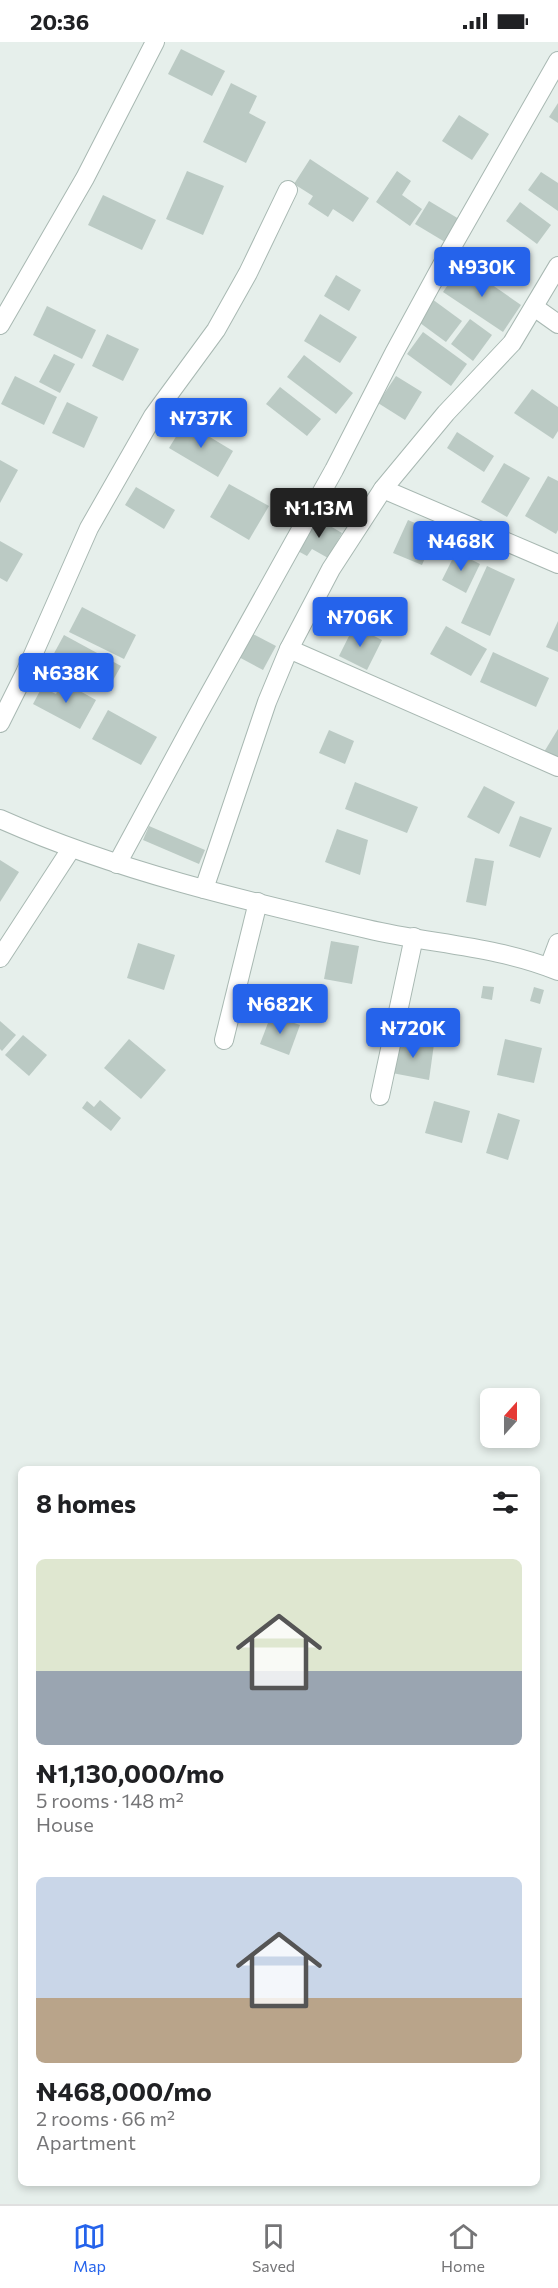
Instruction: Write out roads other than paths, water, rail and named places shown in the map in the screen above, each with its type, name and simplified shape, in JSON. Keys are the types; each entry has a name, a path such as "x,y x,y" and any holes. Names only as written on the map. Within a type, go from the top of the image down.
{"street":[{"path":"0,325 85,178 155,42"},
{"path":"117,864 444,262 558,61"},
{"path":"0,723 25,673 89,528 153,416 216,330 248,273 288,190"},
{"path":"204,889 267,702 289,649 331,569 383,489 446,413 512,343 558,266"},
{"path":"534,307 558,324"},
{"path":"383,489 558,564"},
{"path":"289,649 558,767"},
{"path":"0,819 70,849 117,864 204,889 369,930 504,954 554,969 558,942"},
{"path":"0,958 70,849"},
{"path":"224,1040 258,902"},
{"path":"380,1096 414,938"}]}
